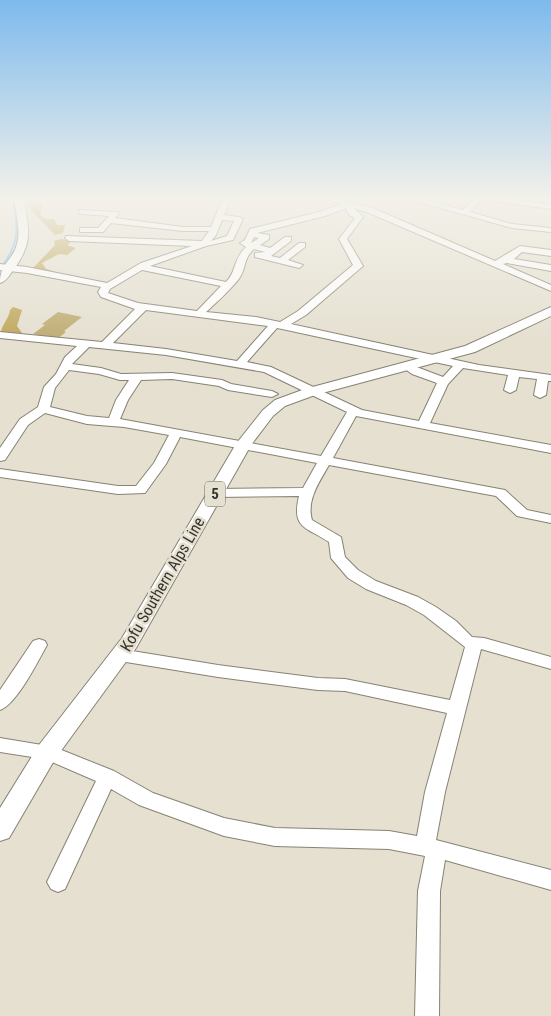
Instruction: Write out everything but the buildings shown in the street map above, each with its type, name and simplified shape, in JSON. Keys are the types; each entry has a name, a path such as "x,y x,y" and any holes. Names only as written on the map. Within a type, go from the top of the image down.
{"main road":[{"path":"0,279 4,267 20,252 22,247"},
{"name":"Kofu Southern Alps Line","path":"0,830 48,752 120,655 244,444 268,413 280,403 310,392 483,344 551,311"}],"street":[{"path":"196,247 142,267 108,286 103,292 104,295 140,306 278,325 434,359 514,374 547,378 540,396"},
{"path":"199,314 240,271 241,258 248,247"},
{"path":"250,247 271,251 296,247"},
{"path":"271,251 276,247"},
{"path":"281,261 298,247"},
{"path":"239,365 265,334 302,313 358,266 347,247"},
{"path":"457,247 551,288"},
{"path":"494,264 515,255 520,249 551,252"},
{"path":"271,251 281,261 298,265"},
{"path":"506,260 551,273 540,284"},
{"path":"4,267 108,286"},
{"path":"142,267 229,284"},
{"path":"105,345 141,311 140,306"},
{"path":"0,335 166,352 274,371 310,392 368,416 551,449"},
{"path":"0,457 24,422 43,409 50,387 69,359 86,344"},
{"path":"423,425 443,382 448,379 460,364"},
{"path":"66,366 102,371 120,377 172,376 222,383 228,387 272,394"},
{"path":"406,366 416,374 437,378 443,382"},
{"path":"510,390 514,374"},
{"path":"113,422 122,400 137,377"},
{"path":"268,413 272,394 289,380"},
{"path":"43,409 87,420 177,432 500,493 515,510 524,515 551,519"},
{"path":"353,411 307,492 304,501 305,520 309,526 331,535 336,540 338,558 344,567 371,585 412,601 424,608 450,625 467,642 484,644 551,663"},
{"path":"0,473 112,490 140,490 160,464 177,432"},
{"path":"215,493 307,492"},
{"path":"427,1016 429,891 435,792 474,643"},
{"path":"0,703 21,675 38,645"},
{"path":"120,655 218,671 318,684 345,685 458,708"},
{"path":"0,745 48,752 106,777 146,799 224,827 274,837 389,840 431,848 551,880"},
{"path":"58,882 106,777"}],"shaded area":[{"path":"53,247 76,248 67,255 59,254 42,263 46,269 56,272 32,269"},
{"path":"13,307 22,310 17,326 22,333 20,334 1,332"},
{"path":"58,312 82,317 57,339 33,334 45,325 42,324"}],"waterway":[{"path":"3,265 13,247"}]}
